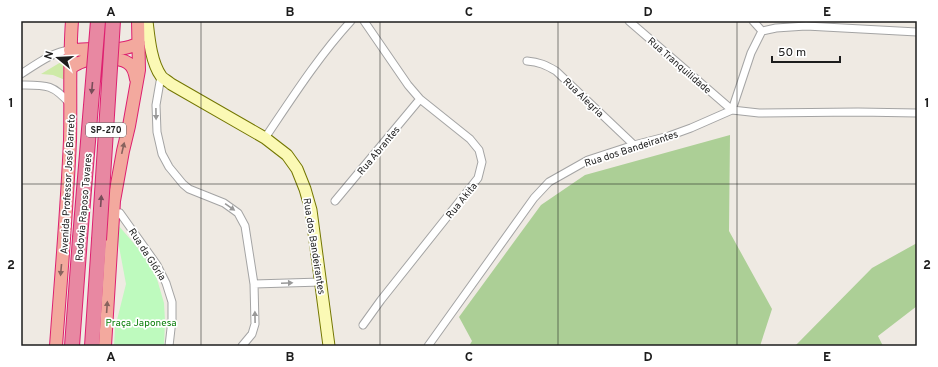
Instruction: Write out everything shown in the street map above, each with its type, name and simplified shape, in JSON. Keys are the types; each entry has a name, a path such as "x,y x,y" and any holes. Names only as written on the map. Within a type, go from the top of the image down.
{"highway":[{"name":"Rodovia Raposo Tavares","path":"72,346 98,21"},
{"name":"Rodovia Raposo Tavares","path":"92,346 113,21"},
{"path":"105,346 114,201 121,157 139,70 138,21"},
{"path":"71,27 81,44 90,49"},
{"name":"Avenida Professor José Barreto","path":"56,346 68,186 71,106 71,27"},
{"path":"70,50 121,49 132,47 139,43"},
{"path":"71,68 79,62 84,61 106,58 121,60 127,62 131,66 137,82"}],"main road":[{"path":"147,21 150,44 155,64 161,76"},
{"name":"Rua dos Bandeirantes","path":"161,76 171,84 265,138 287,155 297,168 311,210 329,346"}],"street":[{"path":"265,138 316,64 351,21"},
{"name":"Rua Akita","path":"364,21 408,85 420,99 470,139 479,150 482,162 478,178 381,300 364,325"},
{"name":"Rua Tranquilidade","path":"629,21 732,110"},
{"path":"753,21 762,30"},
{"path":"762,30 806,26 917,32"},
{"path":"762,30 751,54 732,110 758,113 917,113"},
{"path":"21,74 55,54 70,50"},
{"name":"Rua Alegria","path":"528,61 545,64 556,71 634,145"},
{"path":"161,76 156,105 156,132 162,154 169,167 188,189 224,203 238,213 246,226 254,284 255,324 252,334 242,346"},
{"path":"21,85 42,85 52,88 71,106"},
{"name":"Rua Abrantes","path":"335,201 420,99"},
{"name":"Rua dos Bandeirantes","path":"428,346 534,198 549,182 588,160 634,145 669,136 732,110"},
{"name":"Rua da Glória","path":"120,212 157,265 166,283 172,302 172,320 169,346"},
{"path":"254,284 321,282"}],"green space":[{"path":"66,59 65,80 53,75 41,74"},
{"path":"730,135 729,231 772,309 760,346 469,346 472,341 459,317 541,205 585,175"},
{"name":"Praça Japonesa","path":"118,225 143,254 157,279 164,303 164,346 114,346 115,328 126,284 118,241"},
{"path":"917,243 917,306 878,336 883,346 795,346 872,268"}]}
